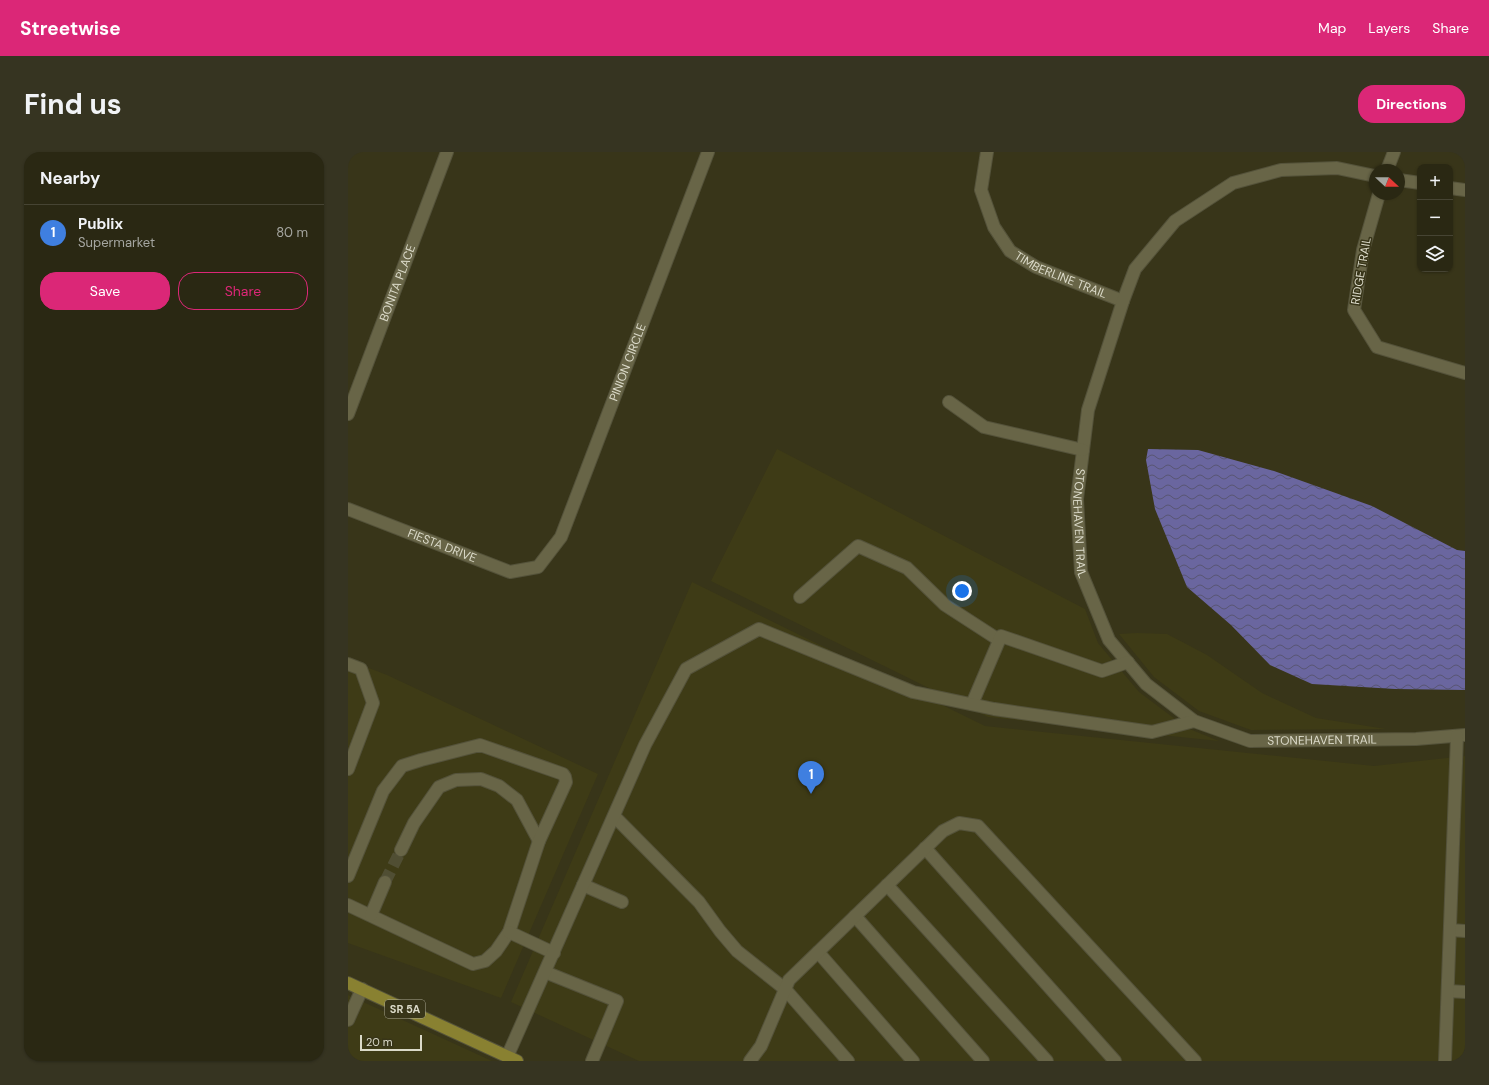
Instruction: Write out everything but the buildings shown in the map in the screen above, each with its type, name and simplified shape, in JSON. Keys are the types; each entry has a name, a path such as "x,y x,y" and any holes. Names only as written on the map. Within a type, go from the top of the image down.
{"main road":[{"name":"SR 5A","path":"348,983 512,1059"}],"street":[{"name":"BONITA PLACE","path":"348,414 447,152"},
{"name":"PINION CIRCLE","path":"538,567 561,537 708,152"},
{"name":"TIMBERLINE TRAIL","path":"987,152 981,190 994,226 1010,251 1036,267 1123,301"},
{"path":"1389,164 1394,152"},
{"name":"STONEHAVEN TRAIL","path":"1369,175 1337,168 1280,170 1233,183 1175,221 1136,269 1123,301 1088,410 1078,499 1081,572 1109,640 1146,684 1194,721 1250,741 1416,739 1461,735"},
{"path":"1405,181 1417,183"},
{"path":"1453,188 1465,190"},
{"name":"RIDGE TRAIL","path":"1377,200 1363,250 1354,310 1377,347 1465,374"},
{"path":"949,402 984,427 1083,450"},
{"name":"FIESTA DRIVE","path":"348,509 510,572 538,567"},
{"path":"800,597 858,546 907,568 945,605 999,640"},
{"path":"512,1059 545,972 645,745 686,669 759,629 913,692 994,709 1152,732 1194,721"},
{"path":"972,704 1001,636 1102,671 1128,662"},
{"path":"348,664 361,669 373,703 348,769"},
{"path":"1445,1061 1450,930 1460,783 1461,735"},
{"path":"348,876 383,791 402,766 480,745 563,774 566,777 566,782 539,840 509,932 496,951 485,961 473,964 348,905"},
{"path":"401,850 414,823 439,787 456,780 480,779 499,786 516,800 539,840"},
{"path":"614,816 699,902 737,951 785,989 848,1061"},
{"path":"750,1061 760,1046 789,980 943,831 959,823 978,826 1195,1061"},
{"path":"925,848 1115,1061"},
{"path":"371,915 385,882"},
{"path":"583,885 622,902"},
{"path":"887,885 1047,1061"},
{"path":"855,916 983,1061"},
{"path":"1450,930 1465,930"},
{"path":"509,932 554,952"},
{"path":"818,952 913,1061"},
{"path":"545,972 616,1002 592,1061"},
{"path":"348,1020 362,989"},
{"path":"1448,992 1465,992"}],"shaded area":[{"path":"777,449 1085,609 1098,643 1139,692 1187,728 1219,741 988,717 711,581"},
{"path":"692,582 985,726 1374,766 1465,756 1465,1061 639,1061 511,1002"},
{"path":"1119,634 1167,634 1207,655 1262,693 1316,718 1386,729 1251,730 1199,711 1154,677"},
{"path":"348,660 387,675 598,774 501,998 348,943"},
{"path":"348,995 492,1061 348,1061"}],"water":[{"path":"1148,449 1198,450 1274,471 1372,506 1457,550 1465,551 1465,690 1395,689 1312,684 1270,665 1231,625 1187,587 1155,509 1146,460"}],"tunnel":[{"path":"385,882 401,850"}],"place":[{"name":"Publix","path":"811,794"}]}
